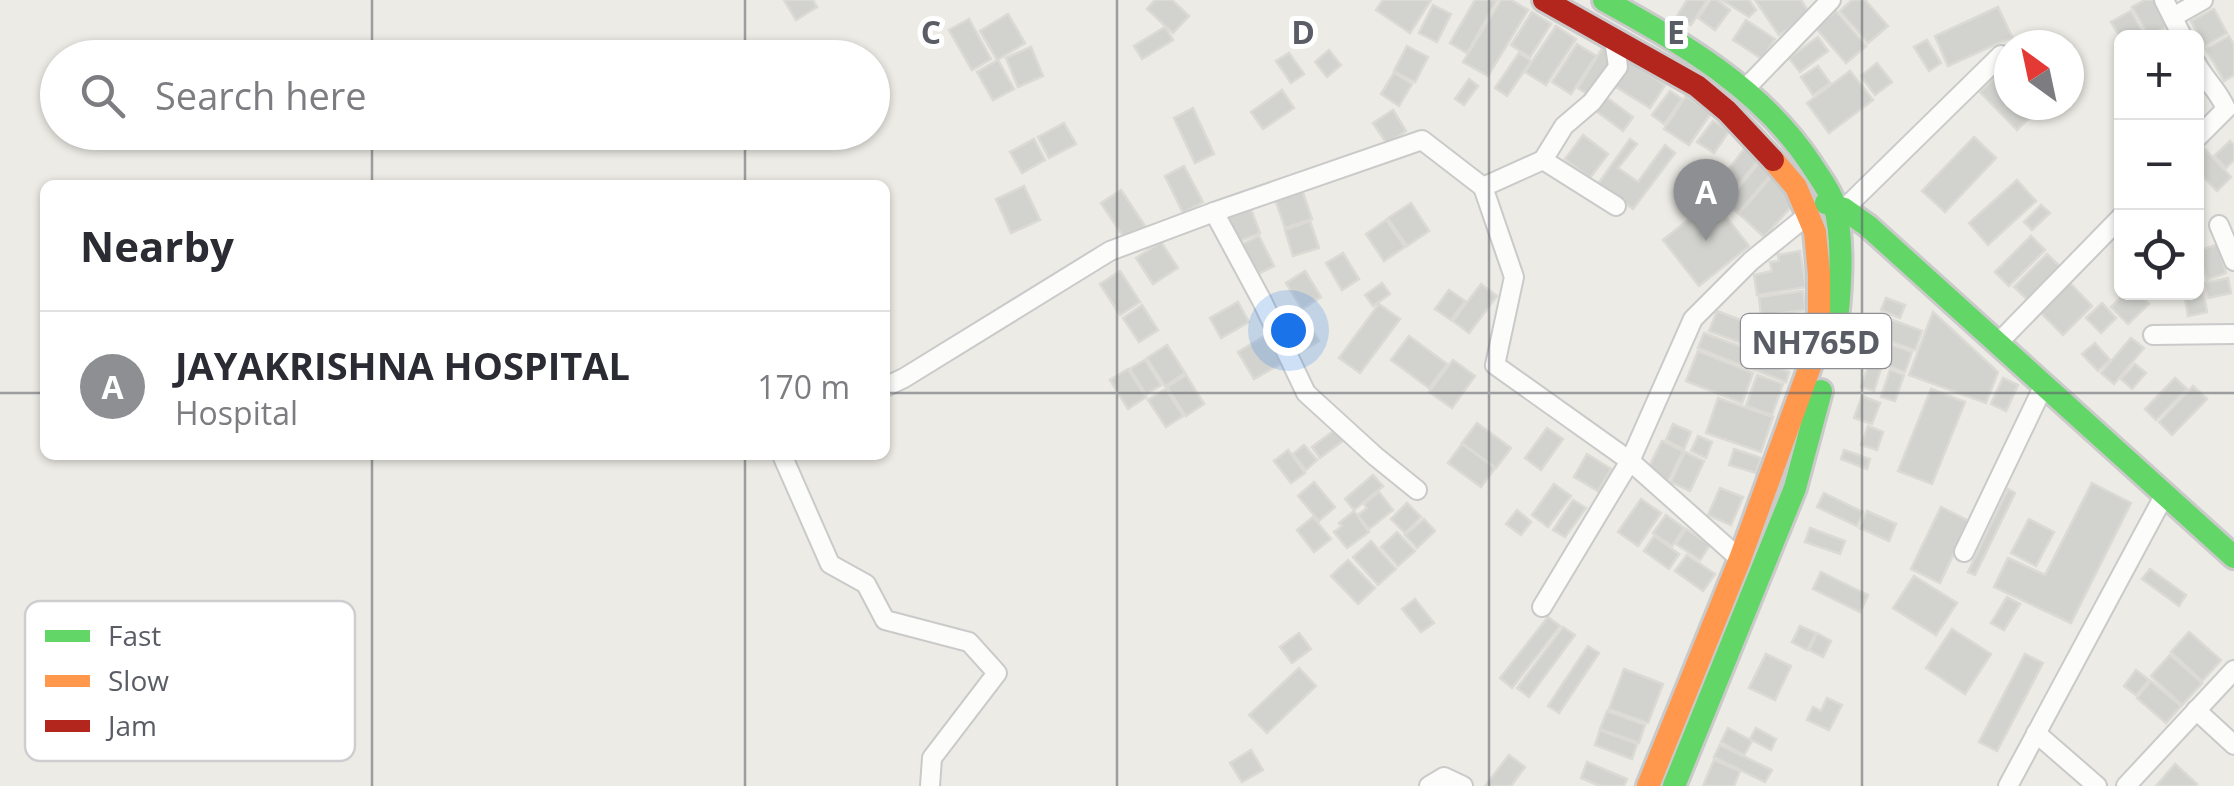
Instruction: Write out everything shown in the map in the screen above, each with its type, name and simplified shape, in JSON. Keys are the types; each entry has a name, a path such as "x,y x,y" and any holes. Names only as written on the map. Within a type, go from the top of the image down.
{"main road":[{"name":"NH765D","path":"1544,0 1697,86 1726,111 1796,187 1815,232 1819,320 1812,361 1740,559 1648,786"},
{"name":"NH765D","path":"1604,0 1679,42 1744,90 1800,148 1839,206 1841,299 1834,340 1794,488 1674,786"},
{"path":"1805,207 1839,206 1868,226 2234,556"}],"street":[{"path":"1744,90 1831,0"},
{"path":"2168,9 2203,0"},
{"path":"1483,187 1543,160 1564,126 1592,102 1618,67 1614,39"},
{"path":"1839,206 1994,62"},
{"path":"2204,75 2221,95 2226,109 2204,131"},
{"path":"2216,89 2234,79"},
{"path":"890,385 1110,251 1422,140 1483,187 1514,277 1495,364 1630,462 1740,559"},
{"path":"1543,160 1616,206"},
{"path":"1542,607 1630,462 1693,319 1805,207"},
{"path":"1214,212 1306,393 1417,490"},
{"path":"1998,343 2114,224"},
{"path":"2219,225 2234,261"},
{"path":"2153,334 2234,334"},
{"path":"1964,552 2044,386"},
{"path":"784,460 830,564 866,584 886,620 969,642 997,674 932,758 930,786"},
{"path":"2008,786 2165,494"},
{"path":"2126,786 2234,670"},
{"path":"2196,710 2234,745"},
{"path":"2036,733 2096,786"},
{"path":"1429,786 1444,777 1463,786"}],"building":[{"path":"784,0 813,0 817,7 796,20"},
{"path":"1155,0 1172,0 1189,16 1173,33 1147,9"},
{"path":"1383,0 1431,0 1410,33 1376,10"},
{"path":"1475,0 1497,0 1467,53 1450,43"},
{"path":"1501,0 1511,0 1528,10 1488,76 1463,62"},
{"path":"1687,0 1707,0 1691,25 1677,16"},
{"path":"1711,0 1730,10 1715,30 1698,18"},
{"path":"1722,0 1749,0 1756,10 1749,17"},
{"path":"1755,0 1801,0 1810,14 1779,35"},
{"path":"1852,0 1865,0 1888,26 1868,43 1840,11"},
{"path":"2145,0 2159,0 2172,23 2160,30 2145,30 2132,7"},
{"path":"1433,5 1451,14 1437,42 1419,33"},
{"path":"1998,7 2009,30 1994,30 1994,45 1948,66 1935,36"},
{"path":"2214,9 2227,33 2205,46 2204,30 2196,30 2191,21"},
{"path":"1836,11 1866,46 1846,63 1816,28"},
{"path":"2131,11 2142,30 2116,30 2111,22"},
{"path":"1532,12 1551,24 1530,57 1511,45"},
{"path":"1008,14 1025,43 997,60 980,31"},
{"path":"969,19 991,59 972,70 949,30"},
{"path":"1746,20 1775,39 1762,59 1733,40"},
{"path":"1556,26 1576,39 1546,85 1525,72"},
{"path":"1165,27 1173,40 1142,59 1134,46"},
{"path":"2229,36 2234,45 2234,75 2224,81 2206,49"},
{"path":"1818,37 1828,51 1800,72 1789,58"},
{"path":"1927,40 1941,63 1929,71 1914,47"},
{"path":"1577,44 1596,56 1571,94 1552,82"},
{"path":"1407,46 1428,57 1415,82 1394,71"},
{"path":"1031,47 1043,76 1018,87 1006,58"},
{"path":"1603,47 1615,54 1589,95 1578,88"},
{"path":"1329,50 1341,65 1327,77 1315,62"},
{"path":"1289,53 1304,74 1291,83 1276,61"},
{"path":"1519,53 1531,61 1507,96 1495,88"},
{"path":"998,60 1014,89 993,100 977,72"},
{"path":"1628,61 1665,85 1650,108 1613,85"},
{"path":"1877,63 1892,82 1875,95 1861,76"},
{"path":"1818,66 1830,83 1813,95 1801,77"},
{"path":"1850,71 1873,100 1829,133 1807,103"},
{"path":"1394,73 1412,84 1399,106 1381,94"},
{"path":"1994,78 1994,106 1980,92"},
{"path":"1469,79 1478,86 1464,105 1455,99"},
{"path":"1282,90 1294,108 1263,129 1251,112"},
{"path":"1670,91 1682,99 1664,124 1652,115"},
{"path":"1686,96 1711,113 1689,145 1664,129"},
{"path":"1606,97 1633,117 1623,131 1596,111"},
{"path":"1193,108 1214,154 1195,163 1174,118"},
{"path":"1393,110 1406,131 1387,144 1373,123"},
{"path":"2007,120 2027,120 2017,130"},
{"path":"1713,121 1729,131 1714,153 1697,142"},
{"path":"1064,123 1076,144 1049,158 1038,137"},
{"path":"1583,135 1608,154 1590,178 1565,159"},
{"path":"1974,137 1996,158 1945,212 1922,191"},
{"path":"1034,139 1045,160 1022,173 1010,152"},
{"path":"1630,139 1637,144 1618,168 1638,182 1665,145 1675,153 1633,209 1598,184"},
{"path":"2230,141 2234,145 2234,160 2226,168 2214,156"},
{"path":"1745,148 1759,159 1724,202 1711,192"},
{"path":"2204,148 2231,177 2217,191 2204,177"},
{"path":"1759,163 1772,173 1738,213 1726,204"},
{"path":"1184,166 1203,202 1183,213 1165,176"},
{"path":"1771,177 1797,200 1764,237 1739,214"},
{"path":"2017,180 2036,201 1988,245 1969,223"},
{"path":"1024,186 1040,220 1011,233 996,199"},
{"path":"1121,190 1147,229 1127,242 1101,203"},
{"path":"1302,190 1312,219 1285,228 1275,199"},
{"path":"1713,200 1749,246 1699,286 1663,240"},
{"path":"1411,203 1429,231 1407,246 1388,218"},
{"path":"2041,205 2050,213 2032,230 2024,222"},
{"path":"1250,207 1260,233 1235,243 1225,217"},
{"path":"1386,220 1405,247 1384,261 1366,234"},
{"path":"1310,221 1319,248 1293,256 1285,230"},
{"path":"1259,236 1274,266 1254,276 1239,246"},
{"path":"2031,236 2045,250 2009,286 1995,272"},
{"path":"1161,242 1178,268 1153,284 1136,258"},
{"path":"2218,244 2226,273 2207,280 2204,249"},
{"path":"1800,251 1806,287 1757,295 1754,275 1772,271 1770,262 1779,261 1778,255"},
{"path":"1343,253 1359,279 1342,290 1326,263"},
{"path":"2047,254 2063,269 2030,302 2014,287"},
{"path":"1120,271 1140,302 1120,315 1100,284"},
{"path":"1305,271 1321,297 1302,309 1286,283"},
{"path":"2228,278 2231,293 2208,298 2204,283"},
{"path":"2069,282 2092,306 2063,335 2039,311"},
{"path":"1382,283 1390,294 1373,306 1365,295"},
{"path":"1481,284 1497,296 1469,333 1453,321"},
{"path":"1449,290 1465,301 1451,320 1435,309"},
{"path":"1803,291 1806,310 1761,316 1759,297"},
{"path":"2204,295 2207,312 2188,316 2185,300 2204,300"},
{"path":"1886,298 1905,305 1900,318 1881,310"},
{"path":"2118,300 2145,300 2149,304 2128,324 2111,307"},
{"path":"1238,302 1249,322 1221,338 1210,318"},
{"path":"2102,303 2116,318 2101,333 2086,318"},
{"path":"1379,304 1400,319 1360,373 1339,358"},
{"path":"1142,305 1158,330 1139,342 1123,318"},
{"path":"1301,311 1319,341 1299,353 1281,323"},
{"path":"1717,311 1754,325 1746,345 1709,331"},
{"path":"1933,312 1998,372 1986,403 1909,375"},
{"path":"1879,315 1922,331 1915,350 1872,335"},
{"path":"1757,331 1782,341 1777,354 1752,344"},
{"path":"1704,333 1747,349 1741,365 1698,348"},
{"path":"1268,334 1284,362 1254,379 1238,352"},
{"path":"1409,336 1447,364 1429,388 1391,360"},
{"path":"2131,338 2144,348 2114,384 2101,373"},
{"path":"1877,340 1912,352 1905,372 1870,360"},
{"path":"2095,343 2110,360 2098,371 2082,354"},
{"path":"1167,345 1185,373 1165,386 1147,358"},
{"path":"1751,346 1787,360 1784,368 1748,354"},
{"path":"1698,351 1753,373 1742,403 1686,381"},
{"path":"1749,356 1789,372 1786,382 1745,366"},
{"path":"1145,360 1161,385 1146,394 1130,369"},
{"path":"1453,360 1475,376 1452,408 1429,392"},
{"path":"1870,361 1882,365 1874,391 1861,387"},
{"path":"2135,364 2146,373 2132,389 2121,379"},
{"path":"1128,369 1146,397 1128,409 1110,380"},
{"path":"1890,370 1904,375 1895,401 1881,397"},
{"path":"1186,375 1204,404 1186,416 1167,387"},
{"path":"1757,375 1783,384 1772,415 1746,406"},
{"path":"2003,378 2018,385 2006,411 1991,404"},
{"path":"2175,378 2187,389 2156,420 2145,409"},
{"path":"2193,386 2207,399 2172,435 2159,422"},
{"path":"1166,389 1183,416 1166,427 1148,400"},
{"path":"1931,389 1965,402 1932,484 1898,471"},
{"path":"1862,396 1880,403 1872,424 1854,418"},
{"path":"1718,398 1773,417 1761,452 1706,433"},
{"path":"1477,423 1511,448 1496,468 1462,443"},
{"path":"1673,424 1691,432 1684,449 1666,440"},
{"path":"1868,426 1883,432 1877,450 1861,445"},
{"path":"1547,428 1563,439 1541,470 1525,458"},
{"path":"1336,429 1344,440 1320,458 1312,447"},
{"path":"1698,436 1712,442 1706,458 1691,451"},
{"path":"1662,441 1683,451 1668,481 1647,471"},
{"path":"1462,444 1495,468 1481,487 1448,463"},
{"path":"1304,445 1317,460 1306,470 1293,454"},
{"path":"1734,449 1761,458 1756,473 1729,465"},
{"path":"1288,450 1305,473 1291,483 1274,461"},
{"path":"1844,450 1870,459 1867,469 1841,459"},
{"path":"1685,452 1704,461 1690,491 1671,482"},
{"path":"1587,454 1611,469 1598,491 1574,477"},
{"path":"1373,475 1383,486 1354,510 1345,499"},
{"path":"1314,482 1335,507 1319,521 1298,496"},
{"path":"2092,483 2131,503 2071,623 1994,587 2008,558 2045,575"},
{"path":"1554,484 1571,496 1548,527 1532,515"},
{"path":"1720,488 1743,497 1731,525 1708,515"},
{"path":"2008,489 2015,493 1975,575 1968,572"},
{"path":"1379,492 1393,510 1369,529 1358,515"},
{"path":"1824,493 1863,512 1857,526 1817,507"},
{"path":"1641,499 1661,513 1638,546 1618,532"},
{"path":"1573,500 1586,508 1565,537 1553,530"},
{"path":"1407,503 1421,517 1405,533 1391,519"},
{"path":"1941,507 1969,521 1940,583 1911,569"},
{"path":"1517,510 1531,522 1521,535 1506,524"},
{"path":"1354,511 1369,532 1347,548 1334,532"},
{"path":"1867,511 1896,524 1889,541 1860,528"},
{"path":"1666,515 1684,528 1672,546 1653,533"},
{"path":"1313,517 1331,539 1314,552 1297,530"},
{"path":"1424,519 1435,531 1417,548 1405,535"},
{"path":"2029,519 2054,532 2036,566 2011,553"},
{"path":"1810,528 1845,541 1840,554 1805,542"},
{"path":"1686,529 1710,545 1700,560 1676,544"},
{"path":"1397,532 1415,551 1398,566 1381,547"},
{"path":"1654,536 1679,554 1669,569 1644,551"},
{"path":"1371,541 1396,569 1378,585 1353,557"},
{"path":"1687,555 1715,574 1703,591 1675,571"},
{"path":"1348,560 1375,588 1358,604 1331,576"},
{"path":"2150,569 2186,595 2179,606 2142,579"},
{"path":"1821,572 1868,595 1860,612 1813,589"},
{"path":"1914,576 1957,603 1936,635 1893,608"},
{"path":"2007,597 2020,604 2004,630 1991,623"},
{"path":"1415,599 1434,623 1421,632 1402,609"},
{"path":"1548,617 1560,626 1512,688 1500,678"},
{"path":"1800,626 1816,633 1807,650 1792,642"},
{"path":"1563,627 1575,635 1529,697 1517,688"},
{"path":"1952,629 1991,654 1965,694 1926,668"},
{"path":"2189,632 2221,660 2202,681 2171,652"},
{"path":"1299,633 1311,649 1292,663 1280,647"},
{"path":"1817,633 1831,641 1823,657 1809,650"},
{"path":"1588,646 1599,653 1559,713 1548,706"},
{"path":"1766,654 1791,666 1775,700 1749,688"},
{"path":"2025,654 2043,663 1997,751 1979,742"},
{"path":"2170,655 2202,683 2182,705 2151,676"},
{"path":"1299,668 1316,686 1267,733 1249,715"},
{"path":"1624,669 1663,684 1648,723 1609,709"},
{"path":"2136,670 2149,680 2136,695 2124,686"},
{"path":"2151,681 2181,706 2166,723 2137,698"},
{"path":"1827,698 1842,705 1829,730 1807,720 1813,707 1821,711"},
{"path":"1607,711 1645,725 1639,743 1600,729"},
{"path":"1728,728 1752,741 1744,755 1721,742"},
{"path":"1756,728 1776,739 1771,750 1750,739"},
{"path":"1600,730 1637,744 1632,759 1595,745"},
{"path":"1720,745 1772,770 1765,782 1714,757"},
{"path":"1251,750 1263,770 1242,782 1230,763"},
{"path":"1509,755 1525,767 1511,786 1485,786"},
{"path":"1714,760 1740,771 1734,786 1703,786"},
{"path":"1587,762 1627,779 1624,786 1600,786 1581,778"},
{"path":"2175,764 2197,784 2195,786 2156,786"}],"traffic: fast":[{"path":"1604,0 1691,51 1744,90 1769,112 1811,164 1830,194 1837,219 1840,272 1834,341"},
{"path":"1826,203 1844,209 1868,226 2234,557"},
{"path":"1674,786 1795,488 1821,391"}],"traffic: slow":[{"path":"1648,786 1740,559 1812,361 1819,320 1815,232 1796,187 1773,160"}],"traffic: jam":[{"path":"1544,0 1697,86 1727,111 1773,160"}],"place":[{"name":"JAYAKRISHNA HOSPITAL","path":"1706,241"}]}
